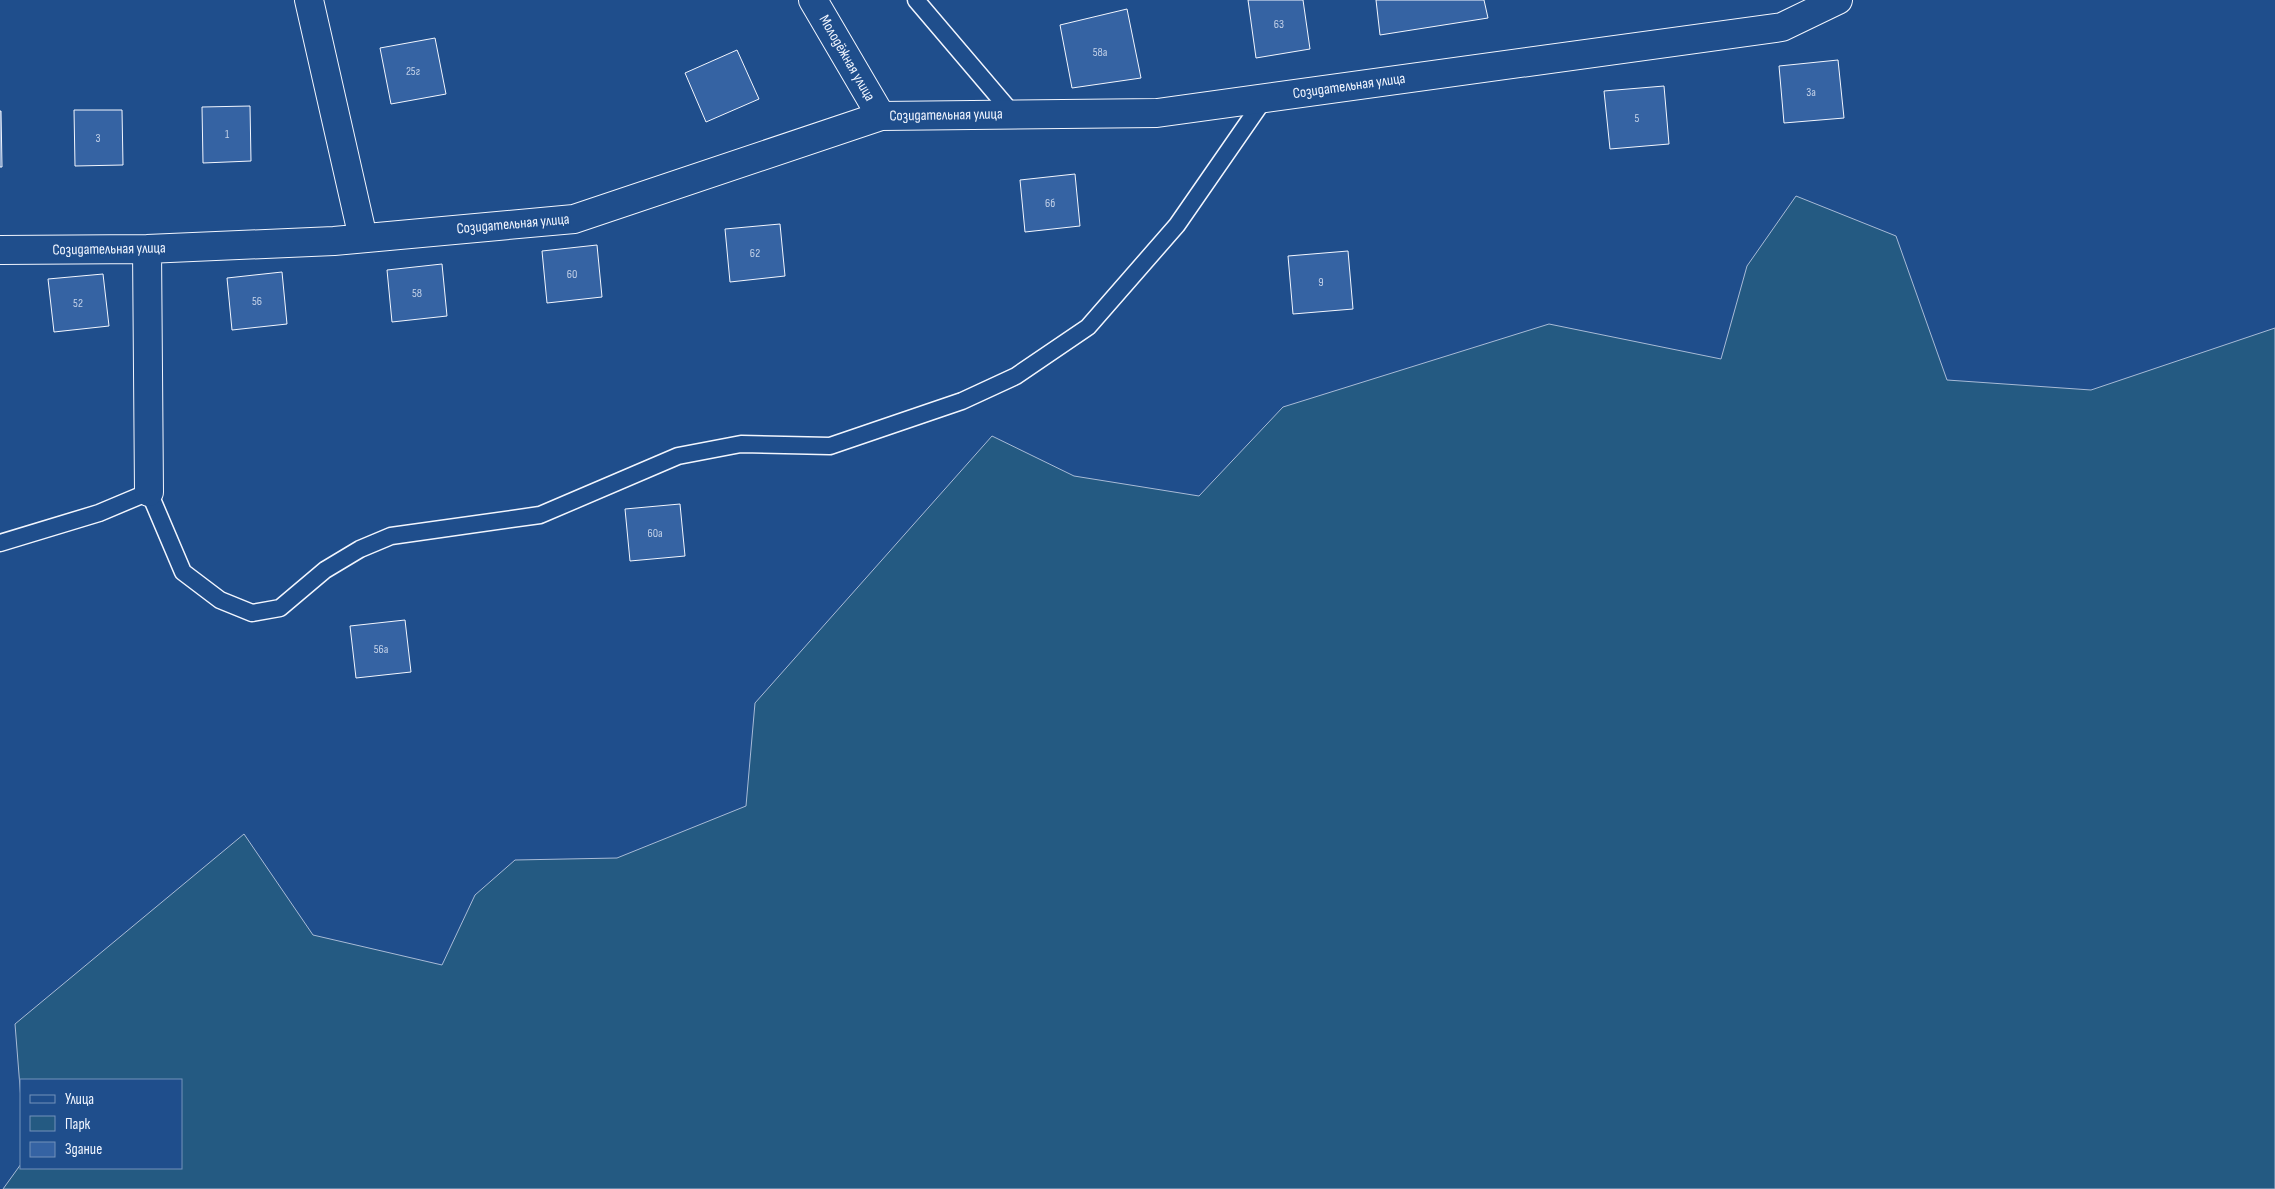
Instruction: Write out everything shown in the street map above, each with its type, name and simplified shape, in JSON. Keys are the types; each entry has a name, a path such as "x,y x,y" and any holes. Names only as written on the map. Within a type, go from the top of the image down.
{"street":[{"path":"309,0 363,238"},
{"name":"Молодёжная улица","path":"813,0 880,116"},
{"name":"Созидательная улица","path":"0,250 147,249 363,238 574,219 880,116 1157,112 1782,27 1838,0"},
{"path":"147,249 149,492"}],"lane":[{"path":"916,0 1013,114"},
{"path":"0,543 99,513 149,492 183,572 220,600 252,612 280,608 325,570 360,549 391,536 540,515 678,456 741,444 830,446 962,401 1016,376 1088,327 1177,225 1265,98"}],"green space":[{"path":"1796,196 1896,236 1947,380 2091,390 2275,328 2275,1189 3,1189 20,1165 20,1169 182,1169 182,1079 20,1079 20,1087 15,1024 244,834 313,935 442,965 475,895 515,860 617,858 746,806 755,703 992,436 1074,476 1199,496 1283,407 1549,324 1721,359 1747,266"}],"building":[{"path":"1248,0 1303,0 1310,49 1256,58"},
{"path":"1376,0 1484,0 1488,18 1380,35"},
{"path":"1127,9 1141,78 1072,88 1060,25"},
{"path":"435,38 446,94 391,104 380,48"},
{"path":"737,50 759,99 706,122 685,73"},
{"path":"1838,60 1844,118 1784,123 1779,66"},
{"path":"1664,86 1669,144 1610,149 1604,91"},
{"path":"250,106 251,161 203,163 202,107"},
{"path":"74,110 122,110 123,165 75,166"},
{"path":"1,111 2,167 0,167"},
{"path":"1075,174 1080,226 1025,232 1020,180"},
{"path":"780,224 785,276 730,282 725,229"},
{"path":"597,245 602,297 547,303 542,251"},
{"path":"1348,251 1353,309 1293,314 1288,256"},
{"path":"442,264 447,316 392,322 387,270"},
{"path":"282,272 287,324 232,330 227,278"},
{"path":"103,274 109,326 54,332 48,279"},
{"path":"680,504 685,556 630,561 625,509"},
{"path":"405,620 411,672 356,678 350,626"}]}
